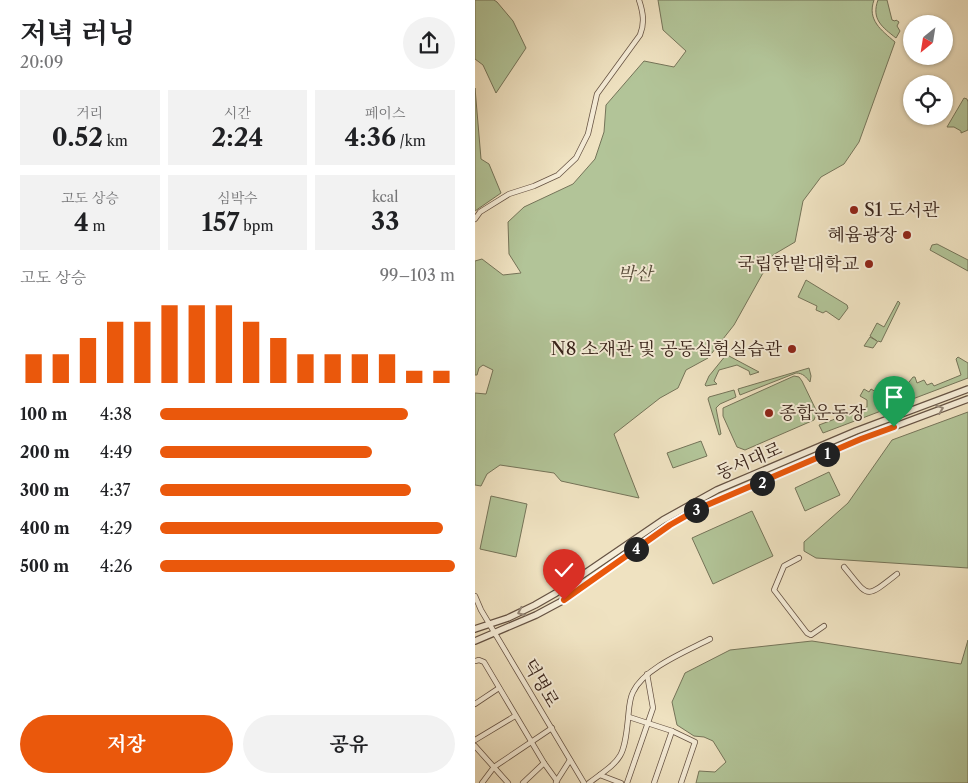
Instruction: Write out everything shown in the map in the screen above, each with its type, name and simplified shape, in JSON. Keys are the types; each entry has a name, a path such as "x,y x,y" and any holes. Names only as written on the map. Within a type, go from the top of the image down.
{"street":[{"path":"475,219 481,212 509,194 534,186 558,175 575,158 588,134 597,94 640,35 643,27 643,14 639,0"},
{"name":"동서대로","path":"475,629 519,612 556,593 663,520 717,490 856,431 968,389"},
{"name":"동서대로","path":"475,641 536,615 564,600 670,525 700,508 861,439 968,398"},
{"path":"799,558 784,566 774,590 807,634 811,635 824,626"},
{"path":"843,568 863,591 869,593 875,592 897,574"},
{"name":"덕명로","path":"475,596 584,783"},
{"path":"589,783 617,761 622,754 626,743 633,692 647,674 710,639"},
{"path":"475,661 484,662 556,782 570,760"},
{"path":"627,783 649,723 653,702 647,674"},
{"path":"475,704 499,688"},
{"path":"475,740 515,716"},
{"path":"629,717 672,731 695,742 681,783"},
{"path":"482,783 494,767 552,728"},
{"path":"654,783 672,731"},
{"path":"475,746 508,783"},
{"path":"523,783 544,763"},
{"path":"600,775 621,783"}],"green space":[{"path":"475,0 494,0 497,2 513,21 526,48 496,93 483,65 475,59"},
{"name":"박산","path":"658,0 874,0 872,13 874,19 880,29 895,42 859,142 844,164 821,177 803,201 795,242 773,255 734,325 708,358 686,370 678,388 660,398 614,434 639,498 561,481 554,473 500,465 487,474 481,486 475,485 475,393 486,394 493,370 483,365 479,368 477,375 475,375 475,261 482,259 503,275 521,273 509,254 508,222 524,207 573,184 595,159 604,132 606,105 644,61 674,67 686,51 663,30"},
{"path":"878,0 887,0 892,20 899,22 897,26 900,31 896,38 879,22 876,12"},
{"path":"475,88 481,159 489,164 501,193 475,211"},
{"path":"964,98 967,99 968,130 961,133 961,131 954,127 947,127 948,125 953,125 953,117"},
{"path":"937,244 968,260 968,271 930,250 932,245"},
{"path":"806,280 847,305 848,308 839,320 826,311 823,313 816,310 817,306 798,297"},
{"path":"898,301 900,303 881,342 878,341 873,348 864,346 870,337 877,341 870,336 877,323 884,327"},
{"path":"726,355 759,372 750,375 749,371 737,365 719,370 714,381 717,384 706,386 709,376"},
{"path":"958,357 968,363 968,378 823,433 819,425 867,407 867,400 860,396 864,389 869,392 871,389 888,399 898,396 913,377 915,377 917,383 924,380 927,385 932,383 934,386 961,375 956,359"},
{"path":"809,368 810,382 806,377 796,373 740,395 738,389"},
{"name":"종합운동장","path":"794,376 799,377 802,381 817,412 814,420 745,450 737,447 723,416 723,408"},
{"path":"734,390 736,397 720,404 716,408 721,434 719,435 708,399 709,397"},
{"path":"968,412 968,568 816,558 804,551 804,542 848,503 892,440"},
{"path":"701,441 707,456 673,468 667,453"},
{"path":"829,472 840,495 805,511 795,488"},
{"path":"491,496 527,504 516,557 480,549"},
{"path":"752,511 773,556 713,584 692,538"},
{"path":"968,640 968,783 696,783 699,771 715,772 726,762 713,741 704,737 694,736 677,725 672,702 685,673 730,650 812,641 961,664"}],"place":[{"name":"S1 도서관","path":"854,210"},
{"name":"혜윰광장","path":"907,235"},
{"name":"국립한밭대학교","path":"869,264"},
{"name":"N8 소재관 및 공동실험실습관","path":"792,349"},
{"name":"종합운동장","path":"769,413"}],"route":[{"path":"564,600 670,525 700,508 861,439 894,427"}]}
